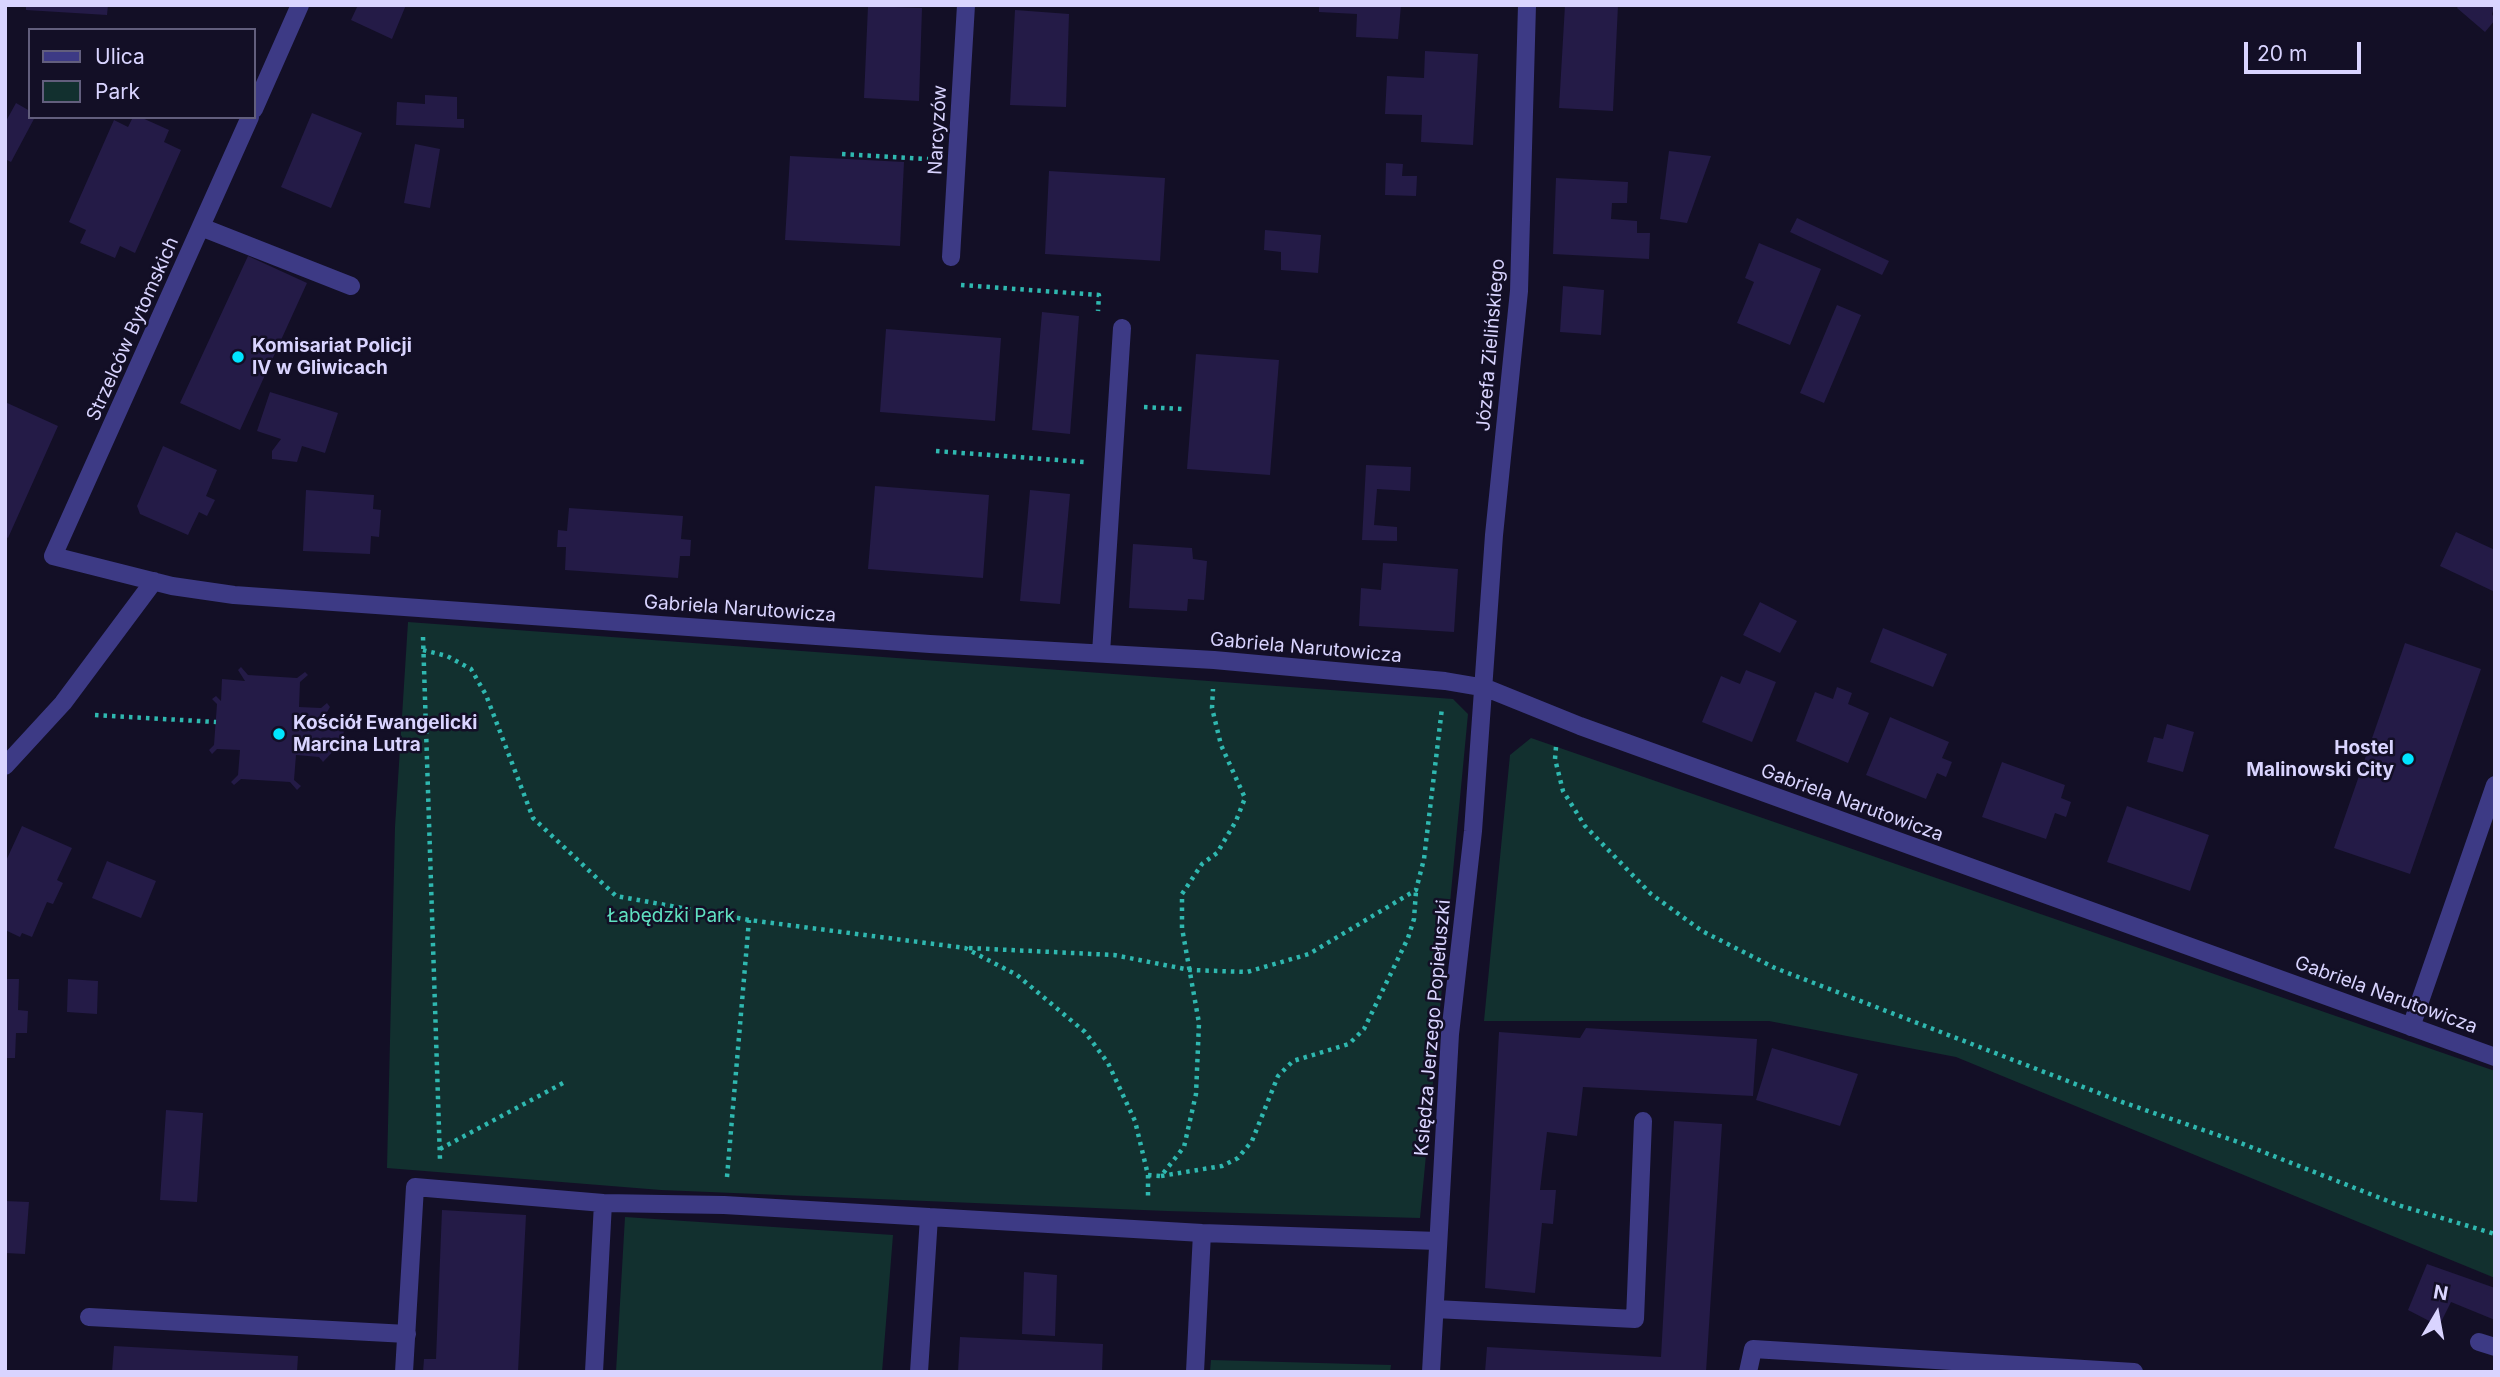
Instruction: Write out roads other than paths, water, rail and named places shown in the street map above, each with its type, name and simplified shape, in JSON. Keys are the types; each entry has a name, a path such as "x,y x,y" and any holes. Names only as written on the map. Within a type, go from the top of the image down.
{"street":[{"path":"256,104 300,5"},
{"name":"Narcyzów","path":"951,257 966,5"},
{"name":"Józefa Zielińskiego","path":"1486,688 1494,535 1519,291 1527,5"},
{"name":"Strzelców Bytomskich","path":"54,556 249,119"},
{"path":"201,227 351,286"},
{"path":"1101,653 1122,328"},
{"name":"Gabriela Narutowicza","path":"54,556 154,582 234,595 1214,660 1445,681 1486,688 1606,736 2495,1057"},
{"path":"5,766 63,703 154,582"},
{"name":"Księdza Jerzego Popiełuszki","path":"1431,1372 1450,1034 1486,688"},
{"path":"2411,1027 2495,785"},
{"path":"1435,1310 1635,1319 1643,1121"},
{"path":"404,1372 415,1188 603,1203 724,1205 1202,1233 1437,1241"},
{"path":"594,1372 603,1203"},
{"path":"919,1372 929,1217"},
{"path":"1195,1372 1202,1233"},
{"path":"89,1317 407,1334"},
{"path":"1748,1372 1754,1349 2134,1372"}],"place":[{"name":"Komisariat Policji IV w Gliwicach","path":"238,357"},
{"name":"Kościół Ewangelicki Marcina Lutra","path":"279,734"},
{"name":"Hostel Malinowski City","path":"2408,759"}],"park label":[{"name":"Łabędzki Park","path":"671,916"}]}
